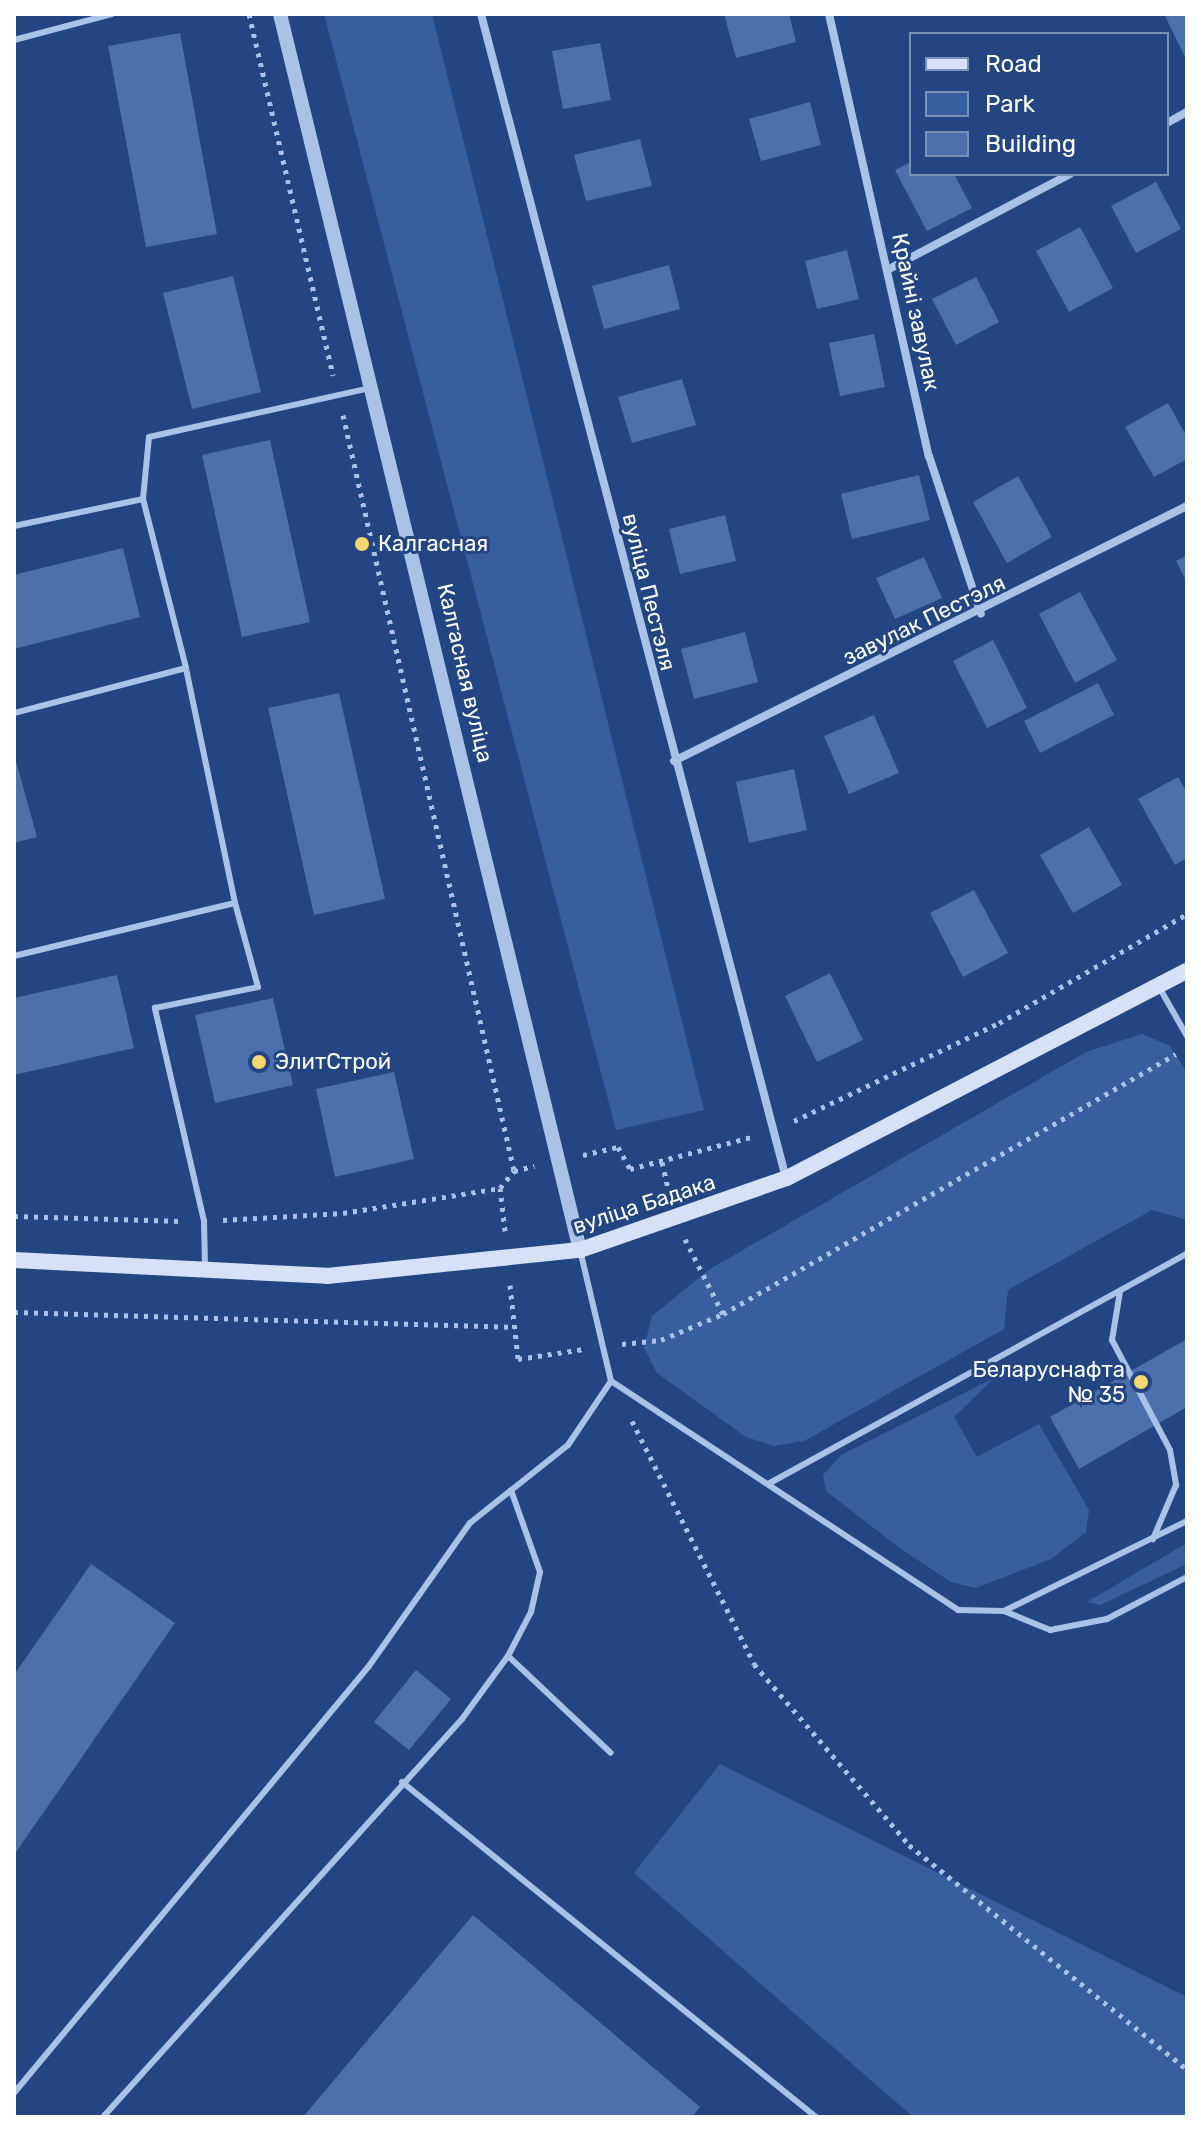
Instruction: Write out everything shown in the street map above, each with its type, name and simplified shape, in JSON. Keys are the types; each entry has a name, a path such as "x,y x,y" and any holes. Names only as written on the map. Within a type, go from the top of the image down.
{"main road":[{"name":"вуліца Бадака","path":"14,1260 327,1276 580,1250 676,1220 787,1178 1187,971"}],"street":[{"name":"Калгасная вуліца","path":"280,14 580,1250"},
{"name":"вуліца Пестэля","path":"481,14 674,761 787,1178"},
{"name":"Крайні завулак","path":"829,14 929,456 981,614"},
{"path":"1169,122 1187,112"},
{"path":"889,269 1066,176"},
{"name":"завулак Пестэля","path":"674,761 981,614 1187,506"}],"lane":[{"path":"14,40 112,14"},
{"path":"205,1269 204,1221 155,1008 258,987 235,903 186,668 143,499 149,437 373,387"},
{"path":"14,526 143,499"},
{"path":"14,713 186,668"},
{"path":"14,956 235,903"},
{"path":"1159,987 1187,1036"},
{"path":"580,1250 611,1381 958,1610 1004,1611 1050,1630 1093,1622 1187,1577"},
{"path":"768,1484 1187,1254"},
{"path":"1120,1290 1112,1340 1170,1450 1176,1485 1153,1539"},
{"path":"14,2093 369,1666 470,1523 568,1445 611,1381"},
{"path":"103,2117 402,1782 508,1656 531,1612 540,1572 511,1490"},
{"path":"1004,1611 1187,1521"},
{"path":"508,1656 611,1753"},
{"path":"402,1782 816,2117"}],"path":[{"path":"249,14 514,1171"},
{"path":"518,1359 661,1340 723,1314 1187,1048"},
{"path":"662,1162 676,1220 723,1314"},
{"path":"14,1216 204,1221 343,1213 500,1188"},
{"path":"14,1312 515,1327"},
{"path":"611,1381 754,1664 909,1845 1187,2069"}],"green space":[{"path":"324,14 432,14 704,1110 616,1130"},
{"path":"1142,1034 1170,1046 1187,1072 1187,1220 1152,1210 1008,1290 1004,1329 804,1441 774,1446 746,1437 657,1373 644,1348 652,1316 710,1269 1086,1052"},
{"path":"994,1378 954,1417 977,1457 1039,1424 1089,1510 1086,1532 1051,1559 976,1588 951,1582 901,1549 826,1491 823,1475 841,1455"},
{"path":"1187,1543 1187,1564 1100,1605 1087,1602"},
{"path":"720,1764 1187,1997 1187,2117 913,2117 634,1873"}],"building":[{"path":"724,14 789,14 796,42 736,58"},
{"path":"1187,14 1187,61 1165,16"},
{"path":"180,33 217,234 146,247 108,46"},
{"path":"600,43 611,100 563,109 552,51"},
{"path":"810,102 821,145 761,161 749,119"},
{"path":"640,139 652,186 586,201 574,155"},
{"path":"909,163 909,176 955,176 972,208 927,231 895,170"},
{"path":"1156,182 1181,229 1136,253 1111,206"},
{"path":"1080,227 1113,288 1069,312 1036,251"},
{"path":"847,250 859,299 817,309 805,261"},
{"path":"669,265 680,309 604,329 592,286"},
{"path":"233,276 261,392 192,409 163,293"},
{"path":"976,277 999,322 956,345 932,299"},
{"path":"874,334 885,387 840,396 829,343"},
{"path":"682,379 696,425 632,443 618,397"},
{"path":"1168,403 1187,437 1187,459 1154,477 1125,427"},
{"path":"270,440 310,622 242,637 202,455"},
{"path":"919,475 930,520 852,539 841,494"},
{"path":"1018,476 1052,537 1007,563 973,502"},
{"path":"725,515 736,561 680,574 669,529"},
{"path":"123,548 140,617 14,649 14,575"},
{"path":"1187,555 1187,582 1176,561"},
{"path":"924,557 942,598 895,619 876,578"},
{"path":"1080,592 1117,660 1075,683 1039,614"},
{"path":"745,632 758,682 694,699 681,649"},
{"path":"993,640 1027,708 987,728 953,661"},
{"path":"1098,683 1114,715 1040,753 1024,721"},
{"path":"339,693 385,899 314,915 268,708"},
{"path":"874,715 899,773 849,794 824,736"},
{"path":"14,754 37,837 14,843"},
{"path":"794,769 807,830 749,843 736,782"},
{"path":"1178,777 1187,792 1187,858 1175,865 1138,799"},
{"path":"1089,827 1122,885 1073,913 1040,855"},
{"path":"974,890 1008,953 963,977 930,913"},
{"path":"830,973 863,1040 817,1062 785,996"},
{"path":"117,975 134,1048 14,1075 14,998"},
{"path":"273,998 293,1085 215,1103 195,1015"},
{"path":"394,1072 414,1159 335,1177 316,1089"},
{"path":"1187,1339 1187,1407 1079,1469 1050,1417"},
{"path":"91,1564 175,1623 14,1855 14,1675"},
{"path":"416,1670 451,1699 409,1750 374,1722"},
{"path":"473,1915 700,2107 692,2117 303,2117"}],"place":[{"name":"Калгасная","path":"362,544"},
{"name":"ЭлитСтрой","path":"259,1062"},
{"name":"Беларуснафта № 35","path":"1141,1382"}]}
